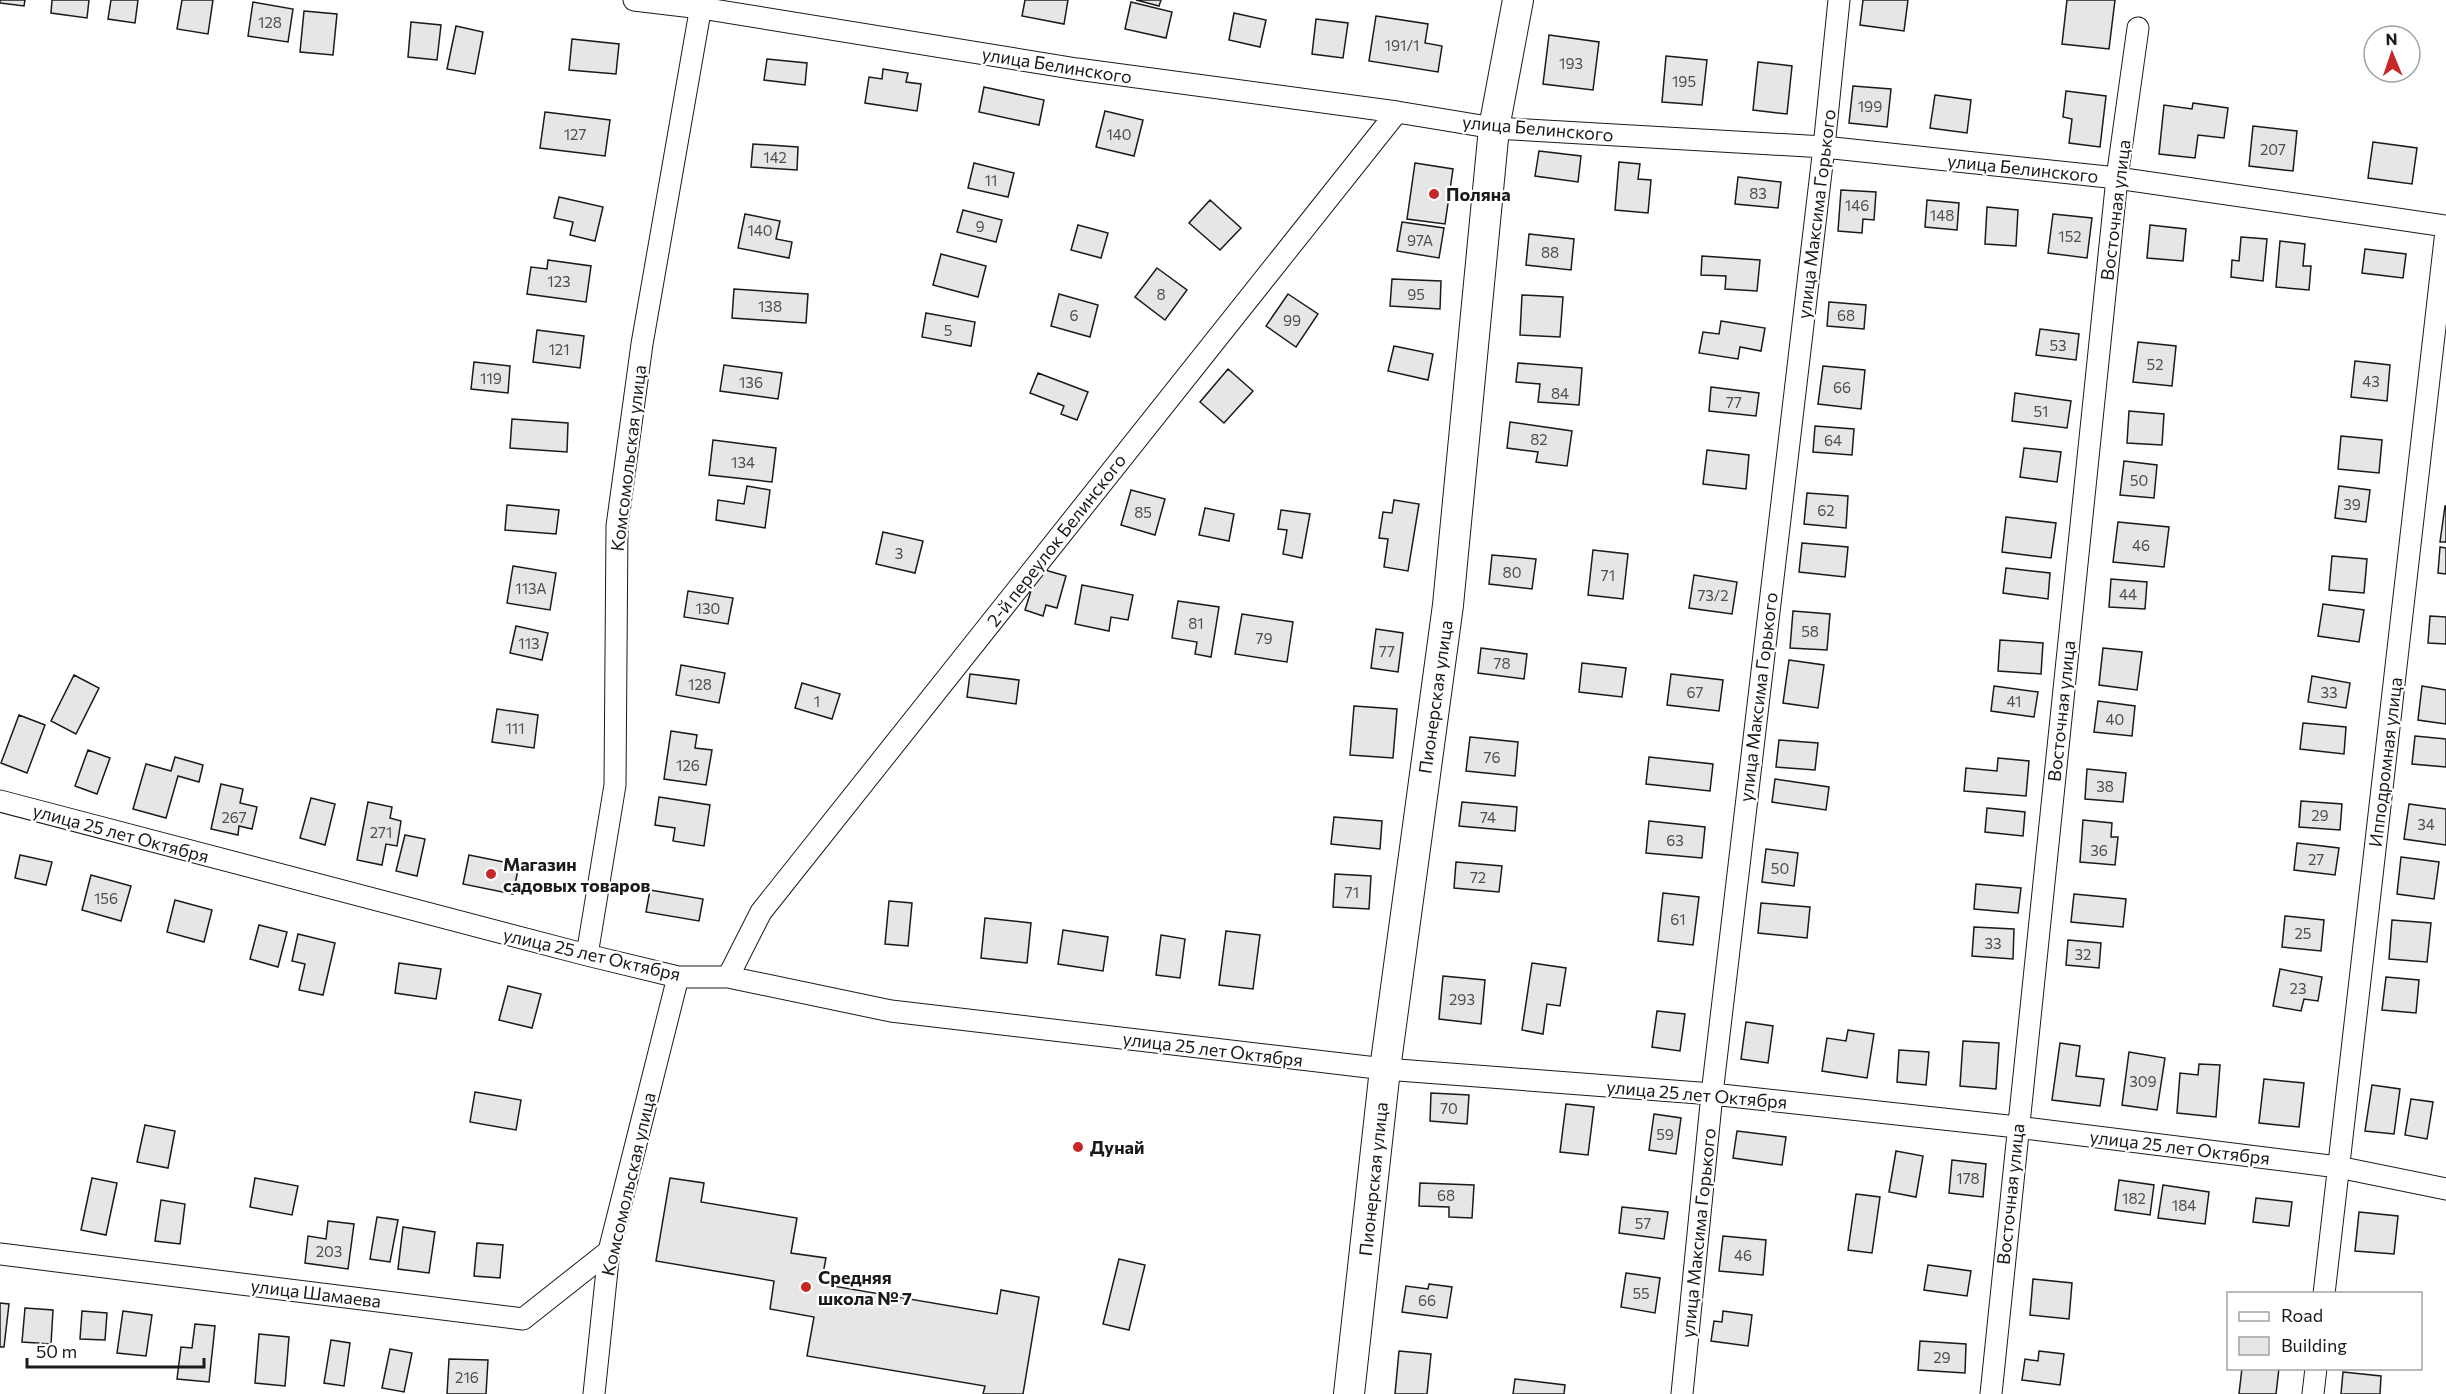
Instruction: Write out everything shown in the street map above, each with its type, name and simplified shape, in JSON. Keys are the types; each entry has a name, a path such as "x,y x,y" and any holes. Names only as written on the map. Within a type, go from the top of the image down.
{"street":[{"name":"улица Белинского","path":"634,0 701,4 1077,69 1397,112 1494,128 1824,147 2117,178 2446,226"},
{"name":"Пионерская улица","path":"1349,1394 1384,1070 1448,605 1494,128 1518,0"},
{"name":"улица Максима Горького","path":"1682,1394 1712,1094 1824,147 1839,0"},
{"name":"Комсомольская улица","path":"587,956 615,785 617,526 642,344 701,4"},
{"name":"Восточная улица","path":"1991,1394 2117,178 2138,28"},
{"name":"2-й переулок Белинского","path":"728,976 761,912 1397,112"},
{"name":"Ипподромная улица","path":"2324,1292 2446,231"},
{"name":"улица 25 лет Октября","path":"0,801 587,956 678,977 728,976 891,1011 1384,1070 1712,1094 2017,1127 2338,1167 2446,1189"},
{"name":"Комсомольская улица","path":"594,1394 609,1251 678,977"},
{"name":"улица Шамаева","path":"0,1254 523,1319 609,1251"},
{"path":"2313,1394 2316,1370"}],"building":[{"path":"0,0 25,0 24,6 0,3"},
{"path":"52,0 89,0 87,18 51,13"},
{"path":"111,0 138,0 135,23 108,19"},
{"path":"182,0 213,0 208,34 177,29"},
{"path":"1025,0 1068,0 1064,24 1022,16"},
{"path":"1136,0 1161,0 1159,6"},
{"path":"1863,0 1908,0 1904,31 1860,25"},
{"path":"2067,0 2115,0 2109,49 2062,44"},
{"path":"253,2 293,9 288,42 248,36"},
{"path":"1131,2 1172,12 1166,38 1125,29"},
{"path":"304,11 337,14 333,55 300,52"},
{"path":"1234,13 1266,20 1260,47 1229,40"},
{"path":"1376,16 1428,24 1425,43 1442,46 1438,72 1369,61"},
{"path":"1316,19 1348,23 1343,58 1312,54"},
{"path":"411,22 441,25 437,60 408,57"},
{"path":"456,26 483,32 475,74 447,69"},
{"path":"1549,35 1599,42 1593,90 1543,84"},
{"path":"572,39 619,44 616,74 569,70"},
{"path":"1666,56 1707,60 1702,105 1662,102"},
{"path":"767,59 807,63 805,85 764,80"},
{"path":"1758,62 1792,66 1787,114 1753,110"},
{"path":"883,69 908,73 906,82 921,84 917,111 865,103 869,77 882,79"},
{"path":"1853,86 1891,89 1887,127 1849,123"},
{"path":"984,87 1044,100 1039,125 979,112"},
{"path":"2066,91 2106,96 2100,147 2069,143 2072,119 2063,117"},
{"path":"1935,95 1971,100 1967,133 1930,128"},
{"path":"2193,103 2228,108 2224,138 2198,135 2195,158 2159,154 2164,105 2192,109"},
{"path":"1105,111 1143,120 1134,156 1096,147"},
{"path":"545,112 610,120 605,156 540,148"},
{"path":"2253,126 2297,131 2293,171 2249,166"},
{"path":"2373,142 2417,148 2412,184 2368,178"},
{"path":"753,144 798,147 797,170 751,167"},
{"path":"1539,151 1581,156 1578,182 1535,176"},
{"path":"1619,162 1640,164 1638,179 1651,180 1648,213 1615,210"},
{"path":"974,163 1014,173 1008,197 968,188"},
{"path":"1415,163 1453,169 1445,224 1407,219"},
{"path":"1738,177 1781,182 1778,208 1735,204"},
{"path":"1841,190 1876,192 1874,220 1863,219 1862,233 1838,231"},
{"path":"559,197 603,207 595,241 570,235 573,222 554,218"},
{"path":"1210,200 1241,228 1220,250 1189,223"},
{"path":"1927,200 1959,203 1957,230 1925,227"},
{"path":"1987,207 2018,210 2016,246 1985,244"},
{"path":"963,210 1002,220 996,242 957,232"},
{"path":"745,214 780,221 776,239 792,242 789,258 738,248"},
{"path":"2053,214 2092,218 2087,258 2048,253"},
{"path":"1402,222 1444,228 1439,258 1397,251"},
{"path":"1078,225 1108,233 1101,258 1071,250"},
{"path":"2150,225 2186,229 2183,261 2147,258"},
{"path":"1529,234 1574,239 1571,270 1526,265"},
{"path":"2241,237 2267,239 2263,281 2231,277 2232,260 2239,261"},
{"path":"2280,241 2305,244 2303,266 2311,266 2309,290 2276,287"},
{"path":"2365,249 2406,254 2403,278 2362,273"},
{"path":"941,254 986,266 978,297 933,285"},
{"path":"1702,256 1760,260 1757,291 1725,289 1726,276 1701,275"},
{"path":"548,260 591,266 586,302 527,294 531,267 547,269"},
{"path":"1157,268 1187,290 1165,320 1135,297"},
{"path":"1392,279 1441,281 1440,309 1390,306"},
{"path":"734,289 808,294 806,323 732,318"},
{"path":"1059,294 1098,305 1090,337 1051,326"},
{"path":"1288,294 1318,314 1296,347 1266,326"},
{"path":"1522,295 1563,297 1560,337 1520,335"},
{"path":"1829,302 1866,305 1864,329 1827,326"},
{"path":"926,313 975,322 971,346 922,337"},
{"path":"1721,321 1765,328 1761,351 1740,347 1738,359 1699,353 1703,332 1719,334"},
{"path":"2040,329 2079,334 2076,360 2036,355"},
{"path":"537,330 584,336 580,368 533,362"},
{"path":"2138,342 2176,346 2172,386 2133,382"},
{"path":"1394,346 1433,354 1428,380 1388,371"},
{"path":"2355,361 2390,365 2387,401 2351,397"},
{"path":"474,362 510,366 508,393 471,389"},
{"path":"1518,363 1582,368 1579,405 1538,402 1540,384 1516,382"},
{"path":"724,365 782,373 778,399 720,391"},
{"path":"1823,366 1865,370 1861,409 1818,404"},
{"path":"1228,369 1253,391 1224,423 1200,402"},
{"path":"1038,373 1088,392 1077,420 1061,414 1064,406 1030,393"},
{"path":"1711,387 1759,393 1756,416 1709,411"},
{"path":"2015,393 2071,401 2067,428 2012,421"},
{"path":"2129,411 2164,414 2162,445 2127,443"},
{"path":"512,419 568,423 567,452 510,448"},
{"path":"1510,422 1572,431 1567,466 1536,462 1538,452 1507,448"},
{"path":"1815,426 1854,429 1852,455 1813,452"},
{"path":"2341,436 2382,440 2379,473 2338,469"},
{"path":"713,440 776,448 772,482 709,475"},
{"path":"2024,448 2061,452 2057,482 2020,477"},
{"path":"1707,450 1749,455 1746,489 1703,484"},
{"path":"2124,461 2157,465 2154,498 2120,495"},
{"path":"747,486 770,490 765,528 716,520 718,500 744,504"},
{"path":"2339,486 2370,490 2366,522 2335,518"},
{"path":"1131,490 1165,499 1155,535 1121,525"},
{"path":"1807,493 1848,496 1846,528 1804,524"},
{"path":"1394,500 1419,504 1408,571 1384,567 1388,539 1379,538 1383,512 1392,513"},
{"path":"507,505 559,510 556,534 505,530"},
{"path":"2445,506 2446,542 2440,542"},
{"path":"1205,508 1234,514 1229,541 1199,535"},
{"path":"1281,510 1310,514 1302,558 1283,554 1287,530 1278,529"},
{"path":"2006,517 2056,523 2051,558 2002,552"},
{"path":"2118,522 2169,527 2164,567 2113,562"},
{"path":"883,532 923,541 915,573 876,564"},
{"path":"1802,543 1848,547 1845,577 1799,572"},
{"path":"2440,547 2446,548 2446,574 2438,573"},
{"path":"1593,550 1628,554 1623,599 1588,595"},
{"path":"1492,555 1536,559 1532,589 1489,584"},
{"path":"2332,556 2367,559 2364,593 2329,590"},
{"path":"513,566 556,573 550,610 507,603"},
{"path":"1038,568 1066,576 1057,608 1046,605 1043,616 1025,610"},
{"path":"2006,568 2050,573 2048,599 2003,593"},
{"path":"1694,575 1737,582 1732,614 1689,608"},
{"path":"2111,579 2147,582 2145,609 2109,607"},
{"path":"1082,585 1133,595 1128,620 1111,617 1109,631 1075,624"},
{"path":"688,591 733,598 728,624 684,617"},
{"path":"1178,601 1219,607 1211,657 1195,654 1197,642 1172,638"},
{"path":"2323,604 2364,610 2359,642 2318,636"},
{"path":"1793,611 1830,614 1827,650 1790,648"},
{"path":"1242,614 1293,622 1287,662 1235,654"},
{"path":"2430,616 2446,617 2446,644 2428,643"},
{"path":"516,626 548,633 542,660 510,653"},
{"path":"1376,629 1403,633 1398,672 1371,668"},
{"path":"2000,640 2043,643 2041,674 1998,671"},
{"path":"1481,648 1527,654 1524,679 1478,673"},
{"path":"2103,648 2142,652 2137,690 2099,685"},
{"path":"1789,660 1824,665 1818,708 1783,703"},
{"path":"1582,663 1626,668 1622,697 1579,692"},
{"path":"681,665 725,673 719,703 676,695"},
{"path":"970,674 1019,680 1016,704 967,697"},
{"path":"1671,674 1723,680 1719,711 1667,705"},
{"path":"74,675 99,688 76,734 51,721"},
{"path":"2312,676 2350,683 2346,708 2308,702"},
{"path":"802,683 840,694 832,719 795,708"},
{"path":"1994,686 2038,692 2034,717 1991,711"},
{"path":"2422,686 2446,690 2446,724 2418,720"},
{"path":"2098,701 2135,706 2132,736 2094,732"},
{"path":"1354,706 1397,709 1393,758 1350,755"},
{"path":"497,709 538,715 534,748 492,742"},
{"path":"19,715 45,725 27,773 1,763"},
{"path":"2303,723 2346,727 2344,754 2300,749"},
{"path":"671,731 697,735 695,748 712,750 706,785 664,779"},
{"path":"2415,736 2446,739 2446,767 2412,764"},
{"path":"1470,737 1518,742 1515,776 1466,771"},
{"path":"1779,740 1818,743 1815,770 1776,767"},
{"path":"88,750 110,758 97,794 75,786"},
{"path":"175,757 203,765 199,782 178,776 166,818 133,809 146,764 171,771"},
{"path":"1649,757 1713,764 1710,791 1646,784"},
{"path":"1998,758 2029,761 2026,796 1964,791 1966,768 1997,771"},
{"path":"2087,769 2126,773 2123,802 2085,799"},
{"path":"1775,779 1829,787 1826,810 1772,802"},
{"path":"221,784 243,789 240,803 257,807 252,829 239,826 238,835 211,829"},
{"path":"659,797 710,805 704,846 673,841 675,828 655,825"},
{"path":"311,798 335,804 325,845 300,838"},
{"path":"2301,801 2342,804 2340,830 2299,827"},
{"path":"368,802 392,807 390,818 401,821 397,846 386,844 382,865 357,860"},
{"path":"1462,802 1517,807 1515,831 1459,826"},
{"path":"2409,804 2446,809 2446,845 2404,839"},
{"path":"1987,808 2025,812 2023,836 1985,832"},
{"path":"1334,817 1382,821 1380,849 1331,844"},
{"path":"2083,820 2112,823 2111,837 2118,837 2115,865 2080,862"},
{"path":"1649,821 1705,827 1702,858 1646,853"},
{"path":"405,835 425,839 417,876 396,871"},
{"path":"2297,843 2339,848 2335,875 2294,870"},
{"path":"1766,849 1798,853 1794,886 1762,882"},
{"path":"20,855 52,862 46,885 15,878"},
{"name":"Магазин садовых товаров","path":"469,855 519,865 513,894 463,884"},
{"path":"2401,857 2439,862 2434,899 2397,894"},
{"path":"1456,862 1502,866 1499,892 1454,888"},
{"path":"1335,874 1371,876 1369,909 1333,907"},
{"path":"91,875 131,886 121,921 82,910"},
{"path":"1976,884 2021,888 2018,913 1974,909"},
{"path":"650,890 703,899 699,921 646,912"},
{"path":"1663,893 1699,897 1693,945 1658,941"},
{"path":"2074,894 2126,899 2123,927 2071,922"},
{"path":"175,900 212,910 204,942 167,932"},
{"path":"889,901 912,903 908,946 885,944"},
{"path":"1761,903 1810,907 1807,938 1758,933"},
{"path":"2285,916 2324,920 2321,951 2282,947"},
{"path":"985,918 1031,923 1027,963 981,958"},
{"path":"2392,920 2431,923 2427,962 2389,959"},
{"path":"259,925 287,932 278,967 250,959"},
{"path":"1974,927 2014,929 2013,959 1972,956"},
{"path":"1063,930 1108,937 1103,971 1058,964"},
{"path":"1226,931 1260,935 1253,989 1219,985"},
{"path":"298,934 335,943 323,995 299,990 305,964 292,961"},
{"path":"1161,935 1185,939 1180,978 1156,975"},
{"path":"2068,940 2101,943 2099,968 2066,965"},
{"path":"399,963 441,969 436,999 395,993"},
{"path":"1532,963 1566,968 1560,1006 1547,1004 1543,1034 1522,1030"},
{"path":"2280,969 2322,977 2318,1001 2304,999 2301,1011 2273,1006"},
{"path":"1443,976 1485,980 1481,1024 1439,1019"},
{"path":"2386,977 2419,980 2416,1013 2382,1010"},
{"path":"508,986 541,994 532,1028 499,1020"},
{"path":"1657,1011 1685,1014 1680,1051 1652,1047"},
{"path":"1746,1022 1773,1026 1768,1063 1741,1059"},
{"path":"1848,1030 1874,1034 1867,1078 1822,1071 1827,1038 1846,1041"},
{"path":"1963,1041 1999,1043 1996,1089 1960,1086"},
{"path":"2060,1043 2080,1046 2076,1076 2104,1079 2100,1106 2052,1100"},
{"path":"1899,1050 1929,1052 1926,1085 1897,1082"},
{"path":"2129,1052 2165,1058 2157,1110 2122,1105"},
{"path":"2199,1064 2220,1065 2216,1117 2177,1113 2180,1073 2198,1075"},
{"path":"2264,1079 2304,1083 2299,1127 2259,1123"},
{"path":"2372,1085 2400,1089 2394,1134 2365,1131"},
{"path":"475,1092 521,1100 516,1130 470,1122"},
{"path":"1431,1093 1469,1095 1467,1124 1430,1121"},
{"path":"2411,1099 2433,1102 2427,1139 2405,1135"},
{"path":"1566,1104 1594,1107 1588,1155 1560,1152"},
{"path":"1654,1114 1681,1118 1676,1154 1649,1150"},
{"path":"145,1125 175,1131 168,1168 137,1162"},
{"path":"1737,1131 1786,1137 1782,1165 1733,1158"},
{"path":"1896,1151 1923,1156 1916,1197 1889,1192"},
{"path":"1952,1160 1986,1164 1983,1197 1949,1193"},
{"path":"92,1178 117,1183 106,1235 81,1230"},
{"path":"255,1178 298,1186 292,1215 250,1207"},
{"name":"Средняя школа № 7","path":"670,1178 704,1183 701,1202 797,1218 791,1253 826,1258 821,1284 997,1314 1001,1290 1039,1297 1023,1394 983,1394 985,1386 807,1356 814,1317 770,1309 774,1281 656,1261"},
{"path":"2119,1180 2154,1185 2150,1215 2115,1210"},
{"path":"1420,1183 1474,1185 1472,1218 1449,1217 1449,1207 1419,1206"},
{"path":"2163,1185 2209,1192 2205,1224 2158,1218"},
{"path":"1856,1194 1880,1197 1872,1253 1848,1250"},
{"path":"2256,1198 2292,1202 2289,1226 2253,1222"},
{"path":"161,1200 185,1204 180,1244 155,1241"},
{"path":"1622,1207 1668,1212 1664,1239 1619,1233"},
{"path":"2359,1212 2398,1216 2394,1254 2355,1251"},
{"path":"377,1217 398,1220 390,1262 370,1259"},
{"path":"328,1221 354,1224 348,1269 305,1263 308,1236 326,1239"},
{"path":"403,1227 435,1232 429,1273 398,1269"},
{"path":"1723,1236 1766,1240 1763,1275 1719,1271"},
{"path":"477,1243 503,1245 500,1278 474,1276"},
{"path":"1119,1259 1145,1265 1129,1330 1103,1324"},
{"path":"1928,1265 1971,1271 1967,1296 1924,1290"},
{"path":"1626,1273 1660,1278 1655,1313 1621,1307"},
{"path":"2033,1279 2072,1283 2069,1319 2030,1315"},
{"path":"1429,1284 1452,1287 1447,1318 1402,1312 1406,1286 1428,1289"},
{"path":"0,1303 9,1304 4,1347 0,1347"},
{"path":"25,1308 53,1310 51,1344 22,1342"},
{"path":"82,1311 107,1313 105,1340 80,1339"},
{"path":"123,1311 152,1315 146,1356 117,1353"},
{"path":"1723,1311 1752,1315 1748,1346 1711,1341 1714,1321 1722,1322"},
{"path":"195,1324 215,1326 209,1382 177,1379 181,1347 192,1348"},
{"path":"259,1334 289,1337 285,1386 255,1383"},
{"path":"331,1340 350,1343 344,1386 324,1383"},
{"path":"1920,1341 1966,1344 1965,1373 1918,1370"},
{"path":"390,1349 412,1353 404,1392 382,1388"},
{"path":"1399,1351 1431,1354 1427,1394 1395,1394"},
{"path":"2039,1351 2064,1354 2060,1385 2022,1380 2025,1359 2038,1361"},
{"path":"449,1359 488,1360 486,1394 447,1394"},
{"path":"2242,1370 2279,1370 2276,1394 2239,1394"},
{"path":"2343,1372 2381,1376 2380,1394 2341,1394"},
{"path":"1515,1379 1565,1385 1564,1394 1513,1394"}],"place":[{"name":"Поляна","path":"1434,194"},
{"name":"Магазин садовых товаров","path":"491,874"},
{"name":"Дунай","path":"1078,1147"},
{"name":"Средняя школа № 7","path":"806,1287"}]}
